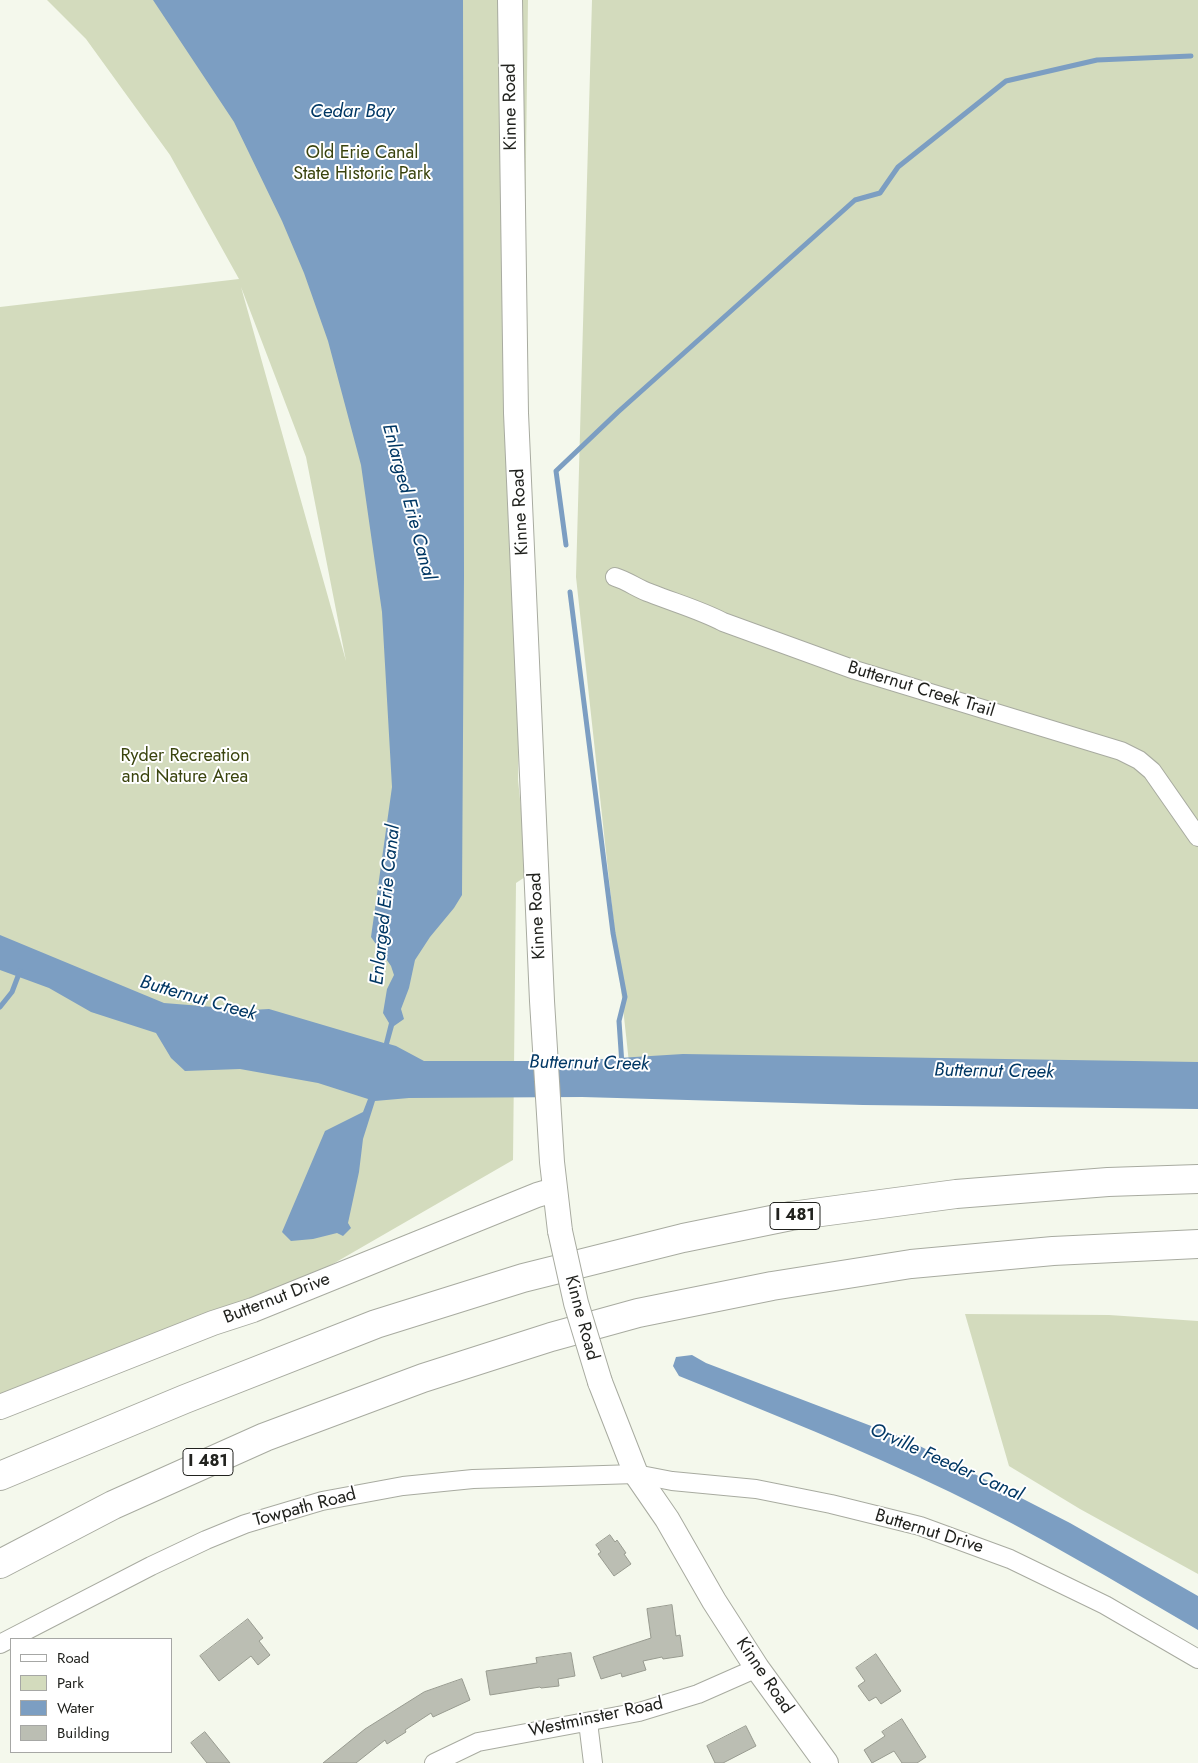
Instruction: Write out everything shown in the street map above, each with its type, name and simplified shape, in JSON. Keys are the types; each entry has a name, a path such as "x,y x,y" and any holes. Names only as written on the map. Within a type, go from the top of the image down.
{"highway":[{"name":"I 481","path":"0,1476 185,1399 376,1324 523,1278 683,1238 791,1216 956,1194 1108,1182 1198,1179"},
{"name":"I 481","path":"0,1564 113,1505 265,1437 423,1378 551,1337 638,1313 772,1286 910,1264 1053,1251 1198,1244"}],"street":[{"name":"Kinne Road","path":"510,0 516,413 542,1001 554,1190 560,1231 576,1303 600,1382 636,1474 667,1519 714,1601 758,1668 826,1763"},
{"name":"Butternut Creek Trail","path":"615,577 723,622 855,670 1121,751 1138,760 1152,772 1198,838"},
{"name":"Butternut Drive","path":"0,1407 213,1323 253,1310 537,1195 554,1190"},
{"name":"Butternut Drive","path":"636,1474 756,1489 831,1504 920,1526 1019,1563 1105,1605 1198,1659"},
{"name":"Towpath Road","path":"12,1638 151,1566 206,1540 245,1524 322,1501 404,1486 472,1479 636,1474"},
{"name":"Westminster Road","path":"434,1763 478,1742 639,1712 698,1694 758,1668"},
{"path":"588,1722 594,1763"}],"green space":[{"path":"47,0 528,0 518,780 528,875 516,883 513,1160 253,1310 0,1407 0,307 239,279 170,155 86,39","holes":["241,287 306,457 346,661"]},
{"path":"592,0 1198,0 1198,1091 631,1081 576,577"},
{"path":"965,1314 1109,1315 1198,1321 1198,1574 1080,1509 1009,1466"}],"water":[{"name":"Cedar Bay","path":"153,0 463,0 464,575 462,895 415,960 409,988 401,1009 404,1019 394,1026 389,1044 424,1061 570,1061 683,1054 1198,1062 1198,1109 863,1105 582,1097 409,1098 375,1101 363,1139 359,1172 348,1223 351,1228 343,1236 337,1233 313,1239 291,1241 282,1232 325,1131 363,1112 368,1099 318,1083 240,1069 185,1071 171,1058 156,1033 91,1012 49,988 0,970 0,935 164,1003 251,1010 269,1009 384,1043 389,1023 383,1013 387,989 394,975 391,966 371,937 392,787 382,612 361,465 328,341 304,273 282,221 234,122"},
{"name":"Orville Feeder Canal","path":"692,1355 706,1363 908,1440 1070,1523 1198,1596 1198,1630 1044,1541 950,1492 849,1446 679,1376 673,1366 676,1357"}],"building":[{"path":"610,1535 615,1542 617,1540 631,1564 614,1576 598,1554 601,1552 596,1545"},
{"path":"672,1605 676,1636 680,1635 683,1656 663,1659 662,1657 643,1661 646,1670 622,1677 621,1673 601,1679 593,1657 651,1638 647,1609"},
{"path":"248,1619 263,1638 259,1641 270,1655 258,1665 251,1656 219,1681 200,1656"},
{"path":"571,1653 575,1676 558,1679 559,1686 490,1695 486,1671 537,1663 536,1658"},
{"path":"876,1654 901,1691 881,1704 876,1697 869,1701 858,1686 865,1681 856,1668"},
{"path":"462,1679 470,1700 433,1717 431,1713 387,1744 385,1740 356,1763 323,1763 365,1729 424,1692"},
{"path":"902,1719 926,1757 917,1763 902,1763 894,1751 872,1763 864,1750 885,1736 882,1732"},
{"path":"746,1726 756,1746 723,1763 715,1763 707,1746"},
{"path":"205,1732 230,1763 207,1763 191,1743"}],"waterway":[{"path":"566,545 556,471 618,412 855,200 880,193 898,167 1006,81 1097,60 1191,56"},
{"name":"Butternut Creek","path":"570,592 613,933 625,997 619,1021 622,1065"},
{"path":"0,1007 12,992 20,971"}],"park label":[{"name":"Old Erie Canal State Historic Park","path":"362,164"},
{"name":"Ryder Recreation and Nature Area","path":"185,768"}],"water label":[{"name":"Enlarged Erie Canal","path":"408,502"},
{"name":"Enlarged Erie Canal","path":"386,905"}]}
